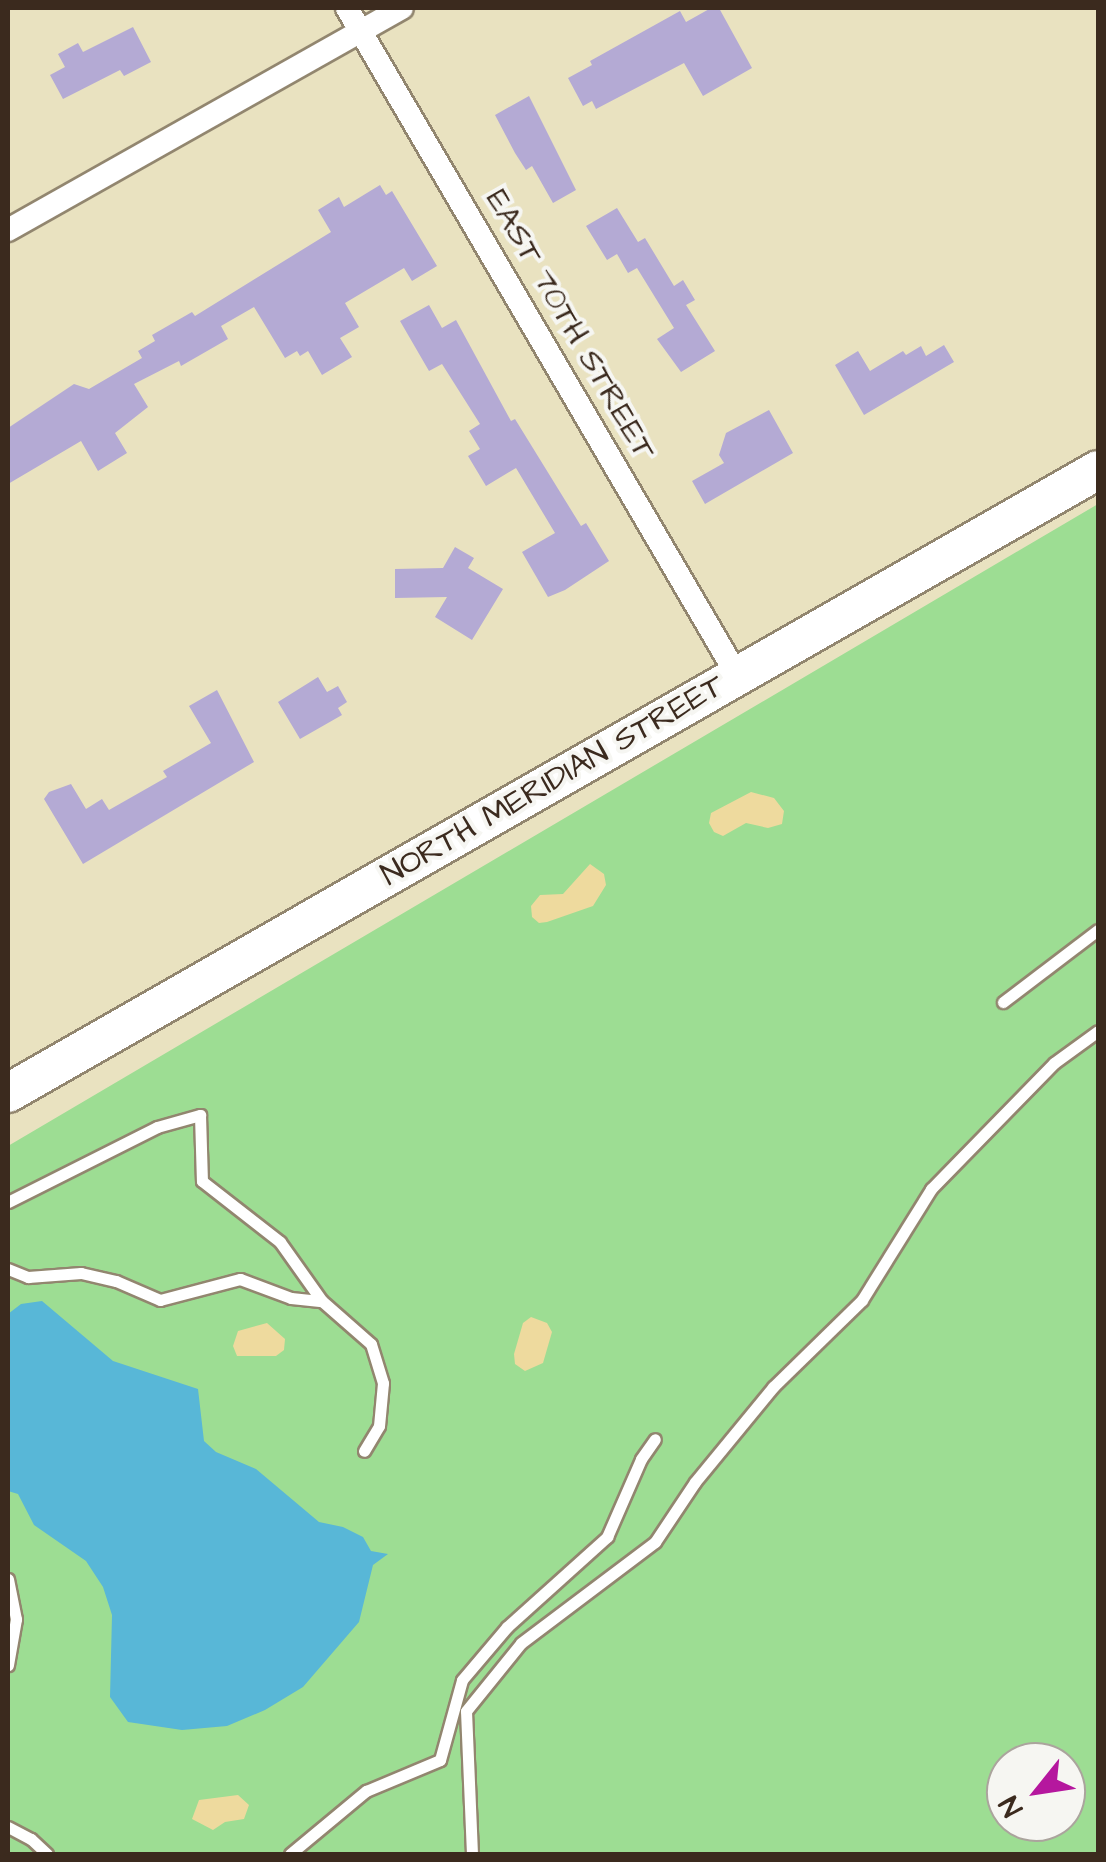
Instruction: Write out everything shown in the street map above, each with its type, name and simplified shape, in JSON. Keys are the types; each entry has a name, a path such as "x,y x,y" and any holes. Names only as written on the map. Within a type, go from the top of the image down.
{"main road":[{"name":"NORTH MERIDIAN STREET","path":"8,1092 1098,470"}],"street":[{"name":"EAST 70TH STREET","path":"347,8 737,675"},
{"path":"8,230 402,8"}],"lane":[{"path":"1003,1002 1098,930"},
{"path":"472,1854 464,1743 466,1711 474,1700 521,1643 655,1542 695,1482 773,1387 862,1300 931,1189 1054,1063 1098,1030"},
{"path":"8,1202 157,1128 200,1115 202,1181 280,1242 322,1302 372,1344 383,1382 378,1426 364,1451"},
{"path":"8,1269 28,1277 82,1273 116,1280 160,1300 240,1279 291,1298 322,1302"},
{"path":"290,1854 366,1791 440,1760 462,1680 507,1627 606,1536 641,1459 655,1440"},
{"path":"8,1579 16,1619 8,1665"},
{"path":"8,1827 48,1854"}],"green space":[{"path":"1098,504 1098,1854 8,1854 8,1146"}],"sand":[{"path":"751,792 774,798 784,811 782,824 768,828 746,823 723,836 714,832 709,823 711,813"},
{"path":"590,864 604,874 606,885 593,906 547,922 539,923 532,917 531,906 540,895 563,894"},
{"path":"531,1317 547,1323 552,1332 543,1363 525,1371 515,1364 514,1354 523,1323"},
{"path":"267,1323 285,1339 284,1350 276,1356 237,1356 233,1346 238,1331"},
{"path":"238,1795 249,1805 244,1819 225,1822 213,1830 192,1819 199,1800"}],"water":[{"path":"42,1301 113,1361 198,1389 204,1441 216,1452 256,1469 319,1522 343,1527 363,1537 371,1551 388,1554 373,1565 359,1622 303,1687 265,1710 227,1726 182,1730 128,1722 110,1697 112,1615 103,1587 86,1561 34,1525 18,1494 8,1491 8,1314 21,1304"}],"building":[{"path":"711,8 719,8 752,68 703,96 684,63 596,109 592,101 583,106 568,78 592,65 590,61 680,11 686,22"},
{"path":"133,27 151,62 124,76 120,70 63,99 50,75 65,67 58,54 78,43 83,52"},
{"path":"529,96 576,190 553,203 532,166 526,170 495,115"},
{"path":"380,185 386,195 392,191 437,266 412,281 404,268 345,303 359,327 340,338 352,357 322,375 308,351 300,356 297,351 285,358 254,307 221,326 228,339 181,366 179,361 134,384 148,407 115,433 127,453 98,471 81,441 8,484 8,428 74,384 89,389 142,358 138,351 155,341 152,335 192,312 195,316 331,232 318,210 339,197 344,207"},
{"path":"617,208 638,242 645,238 674,286 683,280 695,300 686,305 715,351 681,372 657,339 674,328 637,268 628,273 617,254 607,260 586,226"},
{"path":"429,305 442,328 456,320 511,421 515,419 581,526 586,523 609,561 565,590 548,597 522,552 555,533 516,468 486,486 468,456 480,449 469,431 480,424 442,364 429,371 400,321"},
{"path":"944,345 954,362 864,415 835,365 858,351 870,371 903,351 906,355 921,346 926,356"},
{"path":"769,410 793,453 705,504 692,481 724,463 719,455 726,433"},
{"path":"455,547 474,558 468,568 503,589 472,640 435,617 447,597 395,598 395,569 443,568"},
{"path":"318,677 327,692 338,686 347,702 338,708 342,715 300,739 278,702"},
{"path":"217,690 254,762 83,864 44,799 49,792 71,784 86,809 102,799 109,810 167,777 163,771 211,743 189,706"}]}
